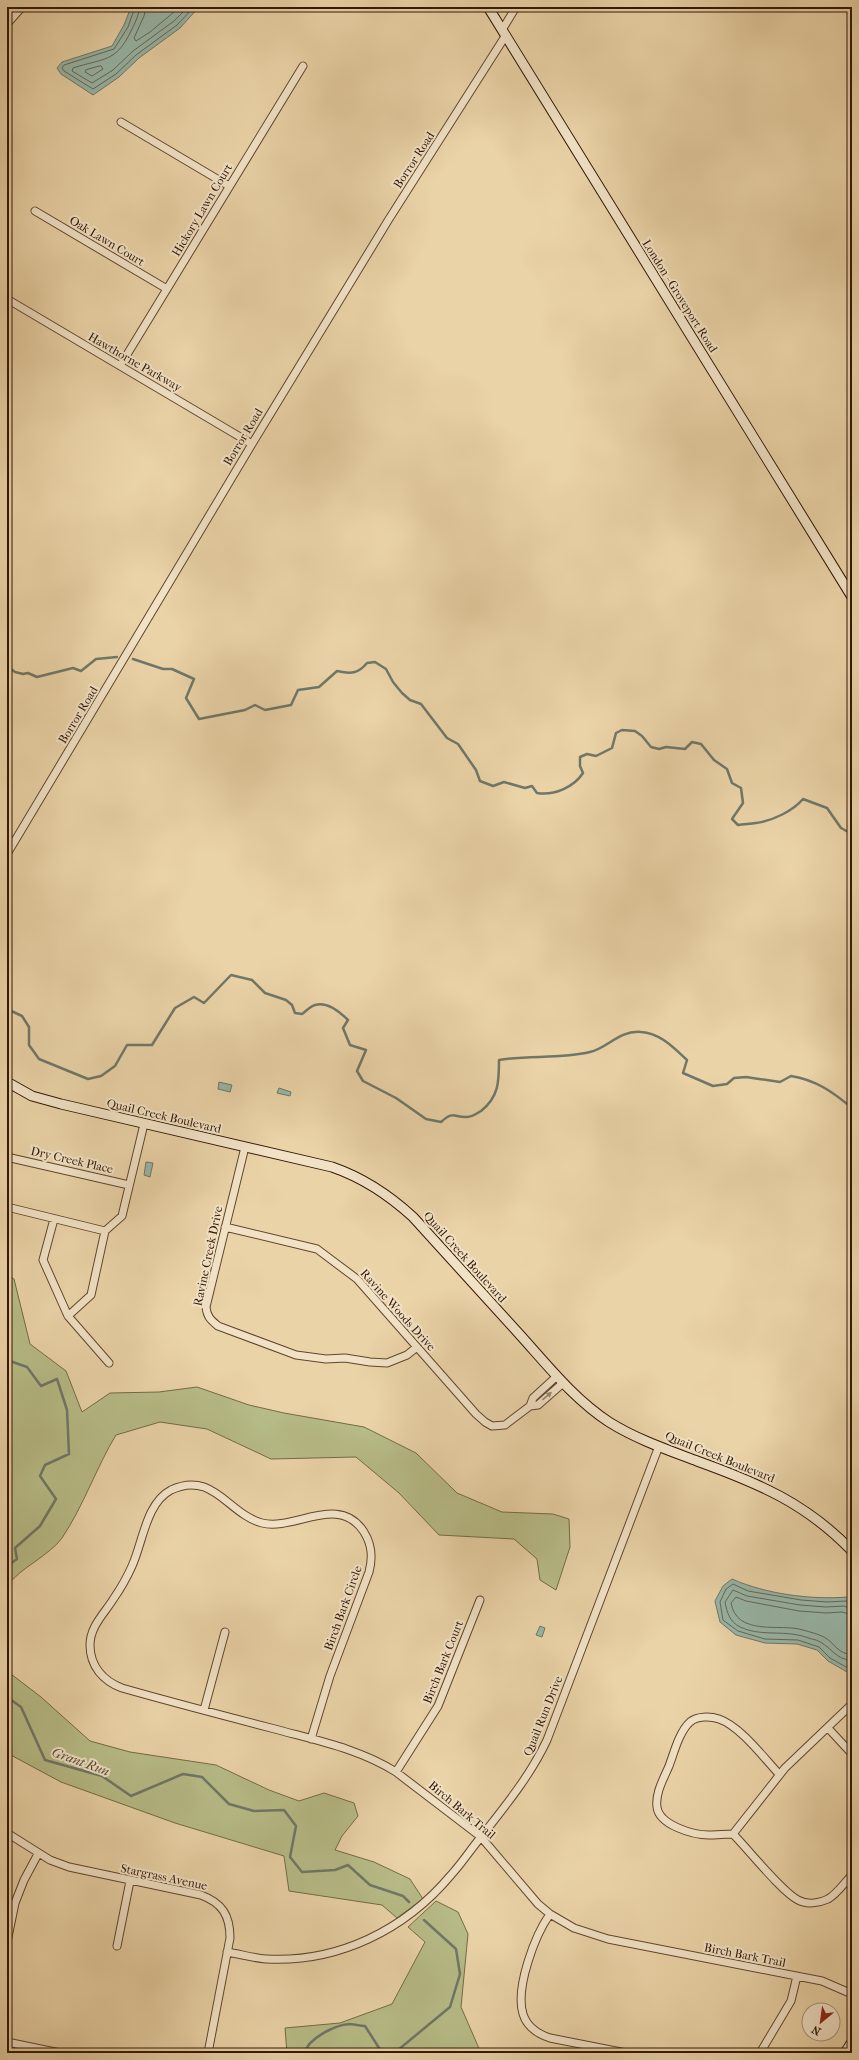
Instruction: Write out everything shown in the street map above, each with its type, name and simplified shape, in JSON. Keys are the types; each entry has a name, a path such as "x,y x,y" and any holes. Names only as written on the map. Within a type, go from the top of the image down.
{"street":[{"path":"7,24 22,7"},
{"name":"London - Groveport Road","path":"488,7 852,597"},
{"name":"Borror Road","path":"7,854 252,444 504,33 516,7"},
{"name":"Hickory Lawn Court","path":"120,366 303,66"},
{"path":"121,122 229,186"},
{"name":"Oak Lawn Court","path":"35,211 167,289"},
{"name":"Hawthorne Parkway","path":"7,299 252,444"},
{"name":"Quail Creek Boulevard","path":"7,1082 32,1096 337,1169 370,1183 393,1199 413,1217 578,1398 611,1423 659,1446 733,1474 777,1494 822,1523 852,1551"},
{"path":"68,1316 91,1296 105,1231 122,1216 144,1124"},
{"name":"Ravine Creek Drive","path":"245,1147 206,1307 210,1320 218,1326 296,1355 326,1359 345,1358 387,1363 407,1355 418,1348"},
{"name":"Dry Creek Place","path":"10,1158 129,1185"},
{"path":"7,1207 105,1231"},
{"path":"54,1219 43,1260 68,1316 109,1363"},
{"name":"Ravine Woods Drive","path":"225,1227 317,1249 327,1255 356,1279 485,1422 492,1426 505,1425 530,1406 533,1398 560,1380"},
{"name":"Quail Run Drive","path":"227,1952 264,1959 294,1959 346,1949 367,1941 404,1919 451,1876 535,1766 547,1740 659,1446"},
{"name":"Birch Bark Circle","path":"99,1618 123,1585 133,1566 154,1508 161,1498 181,1486 193,1485 204,1487 225,1498 238,1512 262,1523 275,1524 329,1514 340,1515 351,1520 360,1527 367,1537 372,1548 372,1560 330,1676 311,1739"},
{"name":"Birch Bark Court","path":"396,1772 438,1706 480,1600"},
{"name":"Birch Bark Trail","path":"99,1618 92,1632 90,1646 91,1657 102,1677 111,1684 364,1754 396,1772 480,1837 538,1904 550,1914 574,1928 608,1938 797,1976 834,1985 852,1994"},
{"path":"204,1710 225,1632"},
{"path":"733,1834 779,1774 822,1730 828,1728 852,1704"},
{"path":"779,1774 731,1725 719,1719 708,1717 697,1718 690,1722 676,1746 657,1797 657,1807 660,1815 666,1822 703,1834 733,1834 797,1900 806,1903 815,1903 829,1898 852,1875"},
{"path":"828,1728 852,1754"},
{"name":"Stargrass Avenue","path":"7,1833 38,1854 70,1867 201,1895 218,1903 225,1910 228,1919 230,1938 208,2053"},
{"path":"7,1942 15,1903 24,1880 38,1854"},
{"path":"117,1946 130,1881"},
{"path":"550,1914 542,1924 529,1958 521,1995 522,2014 527,2023 541,2035 626,2053"},
{"path":"760,2053 791,2001 797,1976"},
{"path":"7,2042 60,2053"},
{"path":"845,2053 852,2042"}],"green space":[{"path":"7,1275 14,1279 30,1344 66,1371 82,1412 110,1393 159,1392 197,1387 249,1405 284,1413 364,1427 416,1453 457,1493 502,1512 553,1514 569,1519 570,1547 556,1590 540,1580 537,1559 514,1539 439,1535 399,1493 356,1457 271,1459 207,1429 160,1422 116,1435 102,1460 77,1513 62,1538 50,1550 19,1573 7,1586 7,1449 11,1438 7,1423"},
{"path":"7,1671 41,1697 90,1741 130,1752 216,1765 269,1790 299,1801 324,1793 354,1803 358,1816 342,1836 335,1850 374,1862 410,1879 423,1899 397,1918 382,1905 289,1891 284,1856 175,1823 61,1782 7,1753"},
{"path":"436,1901 458,1912 468,1934 461,2007 481,2053 287,2053 285,2028 340,2023 392,2004 425,1942 408,1927"}],"water":[{"path":"131,7 199,7 180,28 139,58 119,77 93,95 61,74 57,68 62,62 112,46 124,25"},
{"path":"219,1082 232,1085 230,1092 218,1089"},
{"path":"279,1088 291,1092 290,1096 277,1093"},
{"path":"146,1162 153,1163 150,1177 144,1175"},
{"path":"732,1579 759,1589 789,1595 819,1598 848,1597 852,1602 852,1668 847,1672 828,1661 817,1650 797,1644 765,1643 736,1635 720,1622 715,1601 723,1586"},
{"path":"540,1626 545,1628 542,1637 536,1635"}],"waterway":[{"path":"7,666 15,672 23,674 28,673 37,677 73,668 81,671 96,659 117,657"},
{"path":"133,659 163,669 172,669 194,679 186,698 199,719 245,710 255,705 265,710 291,705 298,690 319,687 337,671 346,673 354,672 364,667 367,663 375,662 386,669 393,682 402,693 410,700 421,704 447,738 458,744 476,770 480,781 493,786 504,782 525,788 532,786 537,793 543,794 557,792 569,786 583,773 580,766 580,757 587,754 596,756 612,748 616,733 622,730 635,731 642,736 651,747 659,749 666,747 685,749 692,742 701,744 714,760 727,769 732,783 741,788 743,803 732,819 738,825 762,822 775,818 794,808 803,799 827,808 841,828 852,834"},
{"path":"7,1009 22,1016 29,1027 29,1045 39,1059 88,1079 101,1076 115,1066 127,1045 152,1045 175,1008 194,997 204,1003 231,975 252,980 265,993 286,1000 292,1005 295,1013 302,1014 312,1006 320,1004 329,1006 337,1011 348,1020 343,1028 350,1045 366,1050 357,1071 363,1081 396,1098 426,1119 441,1122 445,1118 452,1115 463,1117 472,1116 487,1106 497,1088 499,1060 567,1056 590,1052 602,1047 620,1036 633,1032 648,1033 666,1042 687,1060 683,1073 713,1086 727,1084 734,1078 746,1077 780,1082 791,1076 808,1080 824,1088 852,1108"},
{"name":"Grant Run","path":"7,1360 27,1367 41,1386 57,1379 67,1410 69,1454 45,1465 40,1476 56,1499 40,1526 15,1548 17,1559 7,1566"},
{"name":"Grant Run","path":"7,1697 21,1707 45,1760 102,1776 131,1796 183,1774 202,1777 229,1804 254,1811 284,1810 296,1826 290,1857 302,1872 335,1870 348,1865 370,1885 403,1896 409,1902"},
{"name":"Grant Run","path":"305,2053 311,2043 322,2034 336,2027 349,2024 365,2026 381,2051 398,2050 450,2007 460,1974 456,1949 424,1920"}]}
